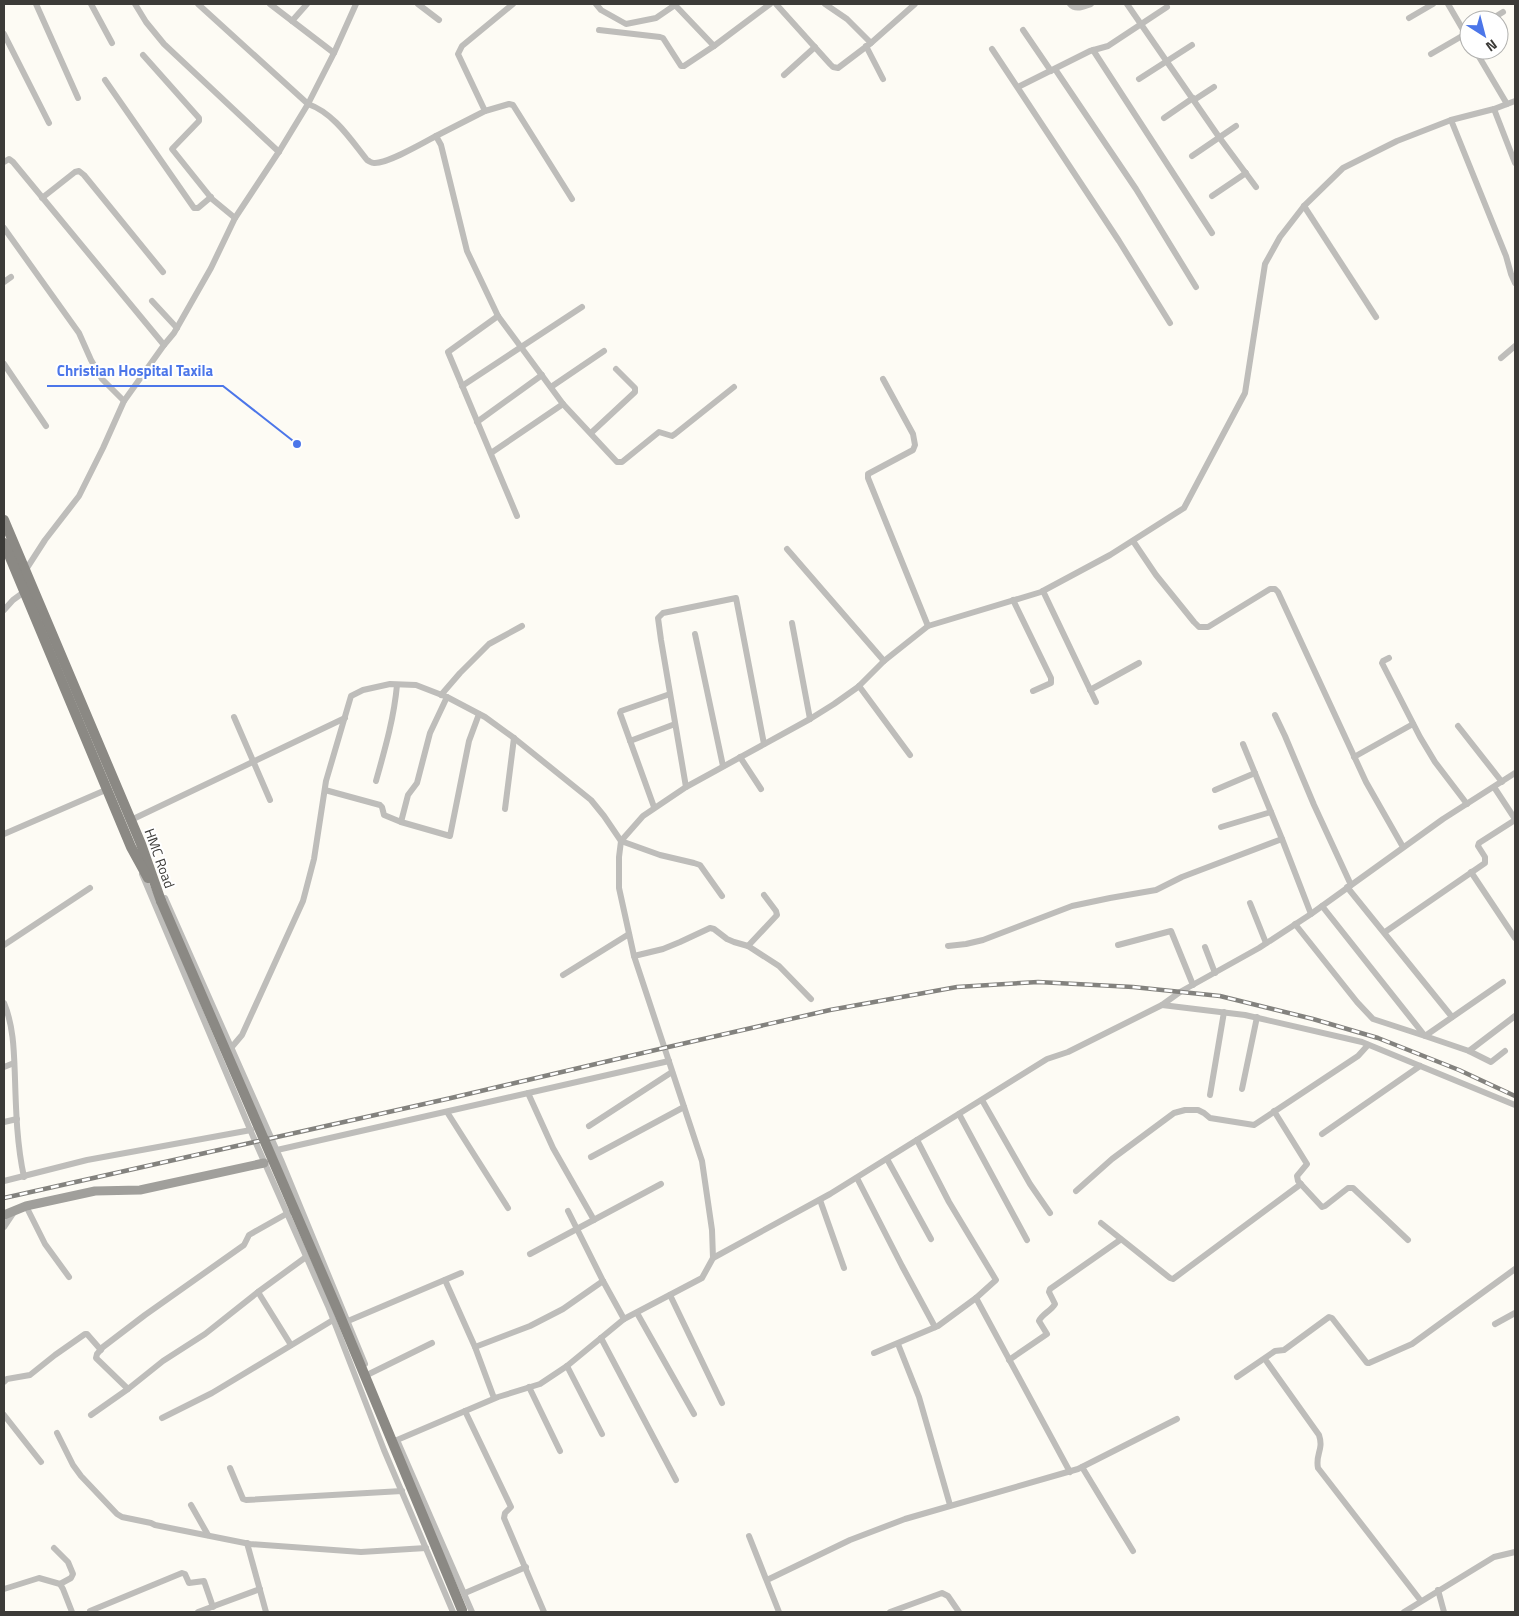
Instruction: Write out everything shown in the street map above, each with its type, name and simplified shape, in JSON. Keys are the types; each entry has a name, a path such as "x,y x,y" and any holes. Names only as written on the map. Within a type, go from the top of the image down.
{"main road":[{"name":"HMC Road","path":"4,520 131,820 136,846"},
{"name":"HMC Road","path":"4,543 108,789 161,901 334,1302 463,1612"}],"street":[{"path":"36,4 78,98"},
{"path":"90,4 112,43"},
{"path":"135,4 146,22 164,44 279,152"},
{"path":"198,4 308,104 316,107 344,131 371,163 376,164 387,161 485,111 509,104 513,105 572,199"},
{"path":"270,4 334,53"},
{"path":"292,21 307,4"},
{"path":"19,580 45,540 79,496 124,401 177,328 211,268 235,218 308,104 356,4"},
{"path":"418,4 439,20"},
{"path":"485,111 458,54 462,46 514,4"},
{"path":"596,4 602,10 626,24 656,18 676,4 714,46"},
{"path":"599,30 663,38 681,66 684,66 770,4"},
{"path":"776,4 833,67 838,68 869,45 910,5"},
{"path":"825,4 847,18 869,45 883,79"},
{"path":"1070,4 1077,8 1091,4"},
{"path":"1127,4 1256,187"},
{"path":"1410,18 1433,4"},
{"path":"1448,4 1459,21"},
{"path":"1018,88 1093,50 1108,46 1140,23 1167,7"},
{"path":"1023,30 1136,189 1196,287"},
{"path":"4,34 48,123"},
{"path":"1431,54 1459,40"},
{"path":"1139,79 1192,45"},
{"path":"784,75 815,47"},
{"path":"992,49 1170,323"},
{"path":"1093,50 1212,233"},
{"path":"143,55 199,121 172,149 211,197 235,218"},
{"path":"1481,60 1507,104"},
{"path":"105,80 194,208 198,208 211,197"},
{"path":"1164,118 1214,87"},
{"path":"620,842 643,816 686,787 834,704 859,686 884,661 928,626 1043,591 1110,555 1184,508 1245,393 1265,264 1280,237 1304,206 1343,168 1396,141 1452,120 1494,109 1515,101"},
{"path":"1494,109 1515,163"},
{"path":"1452,120 1515,283"},
{"path":"1192,156 1236,126"},
{"path":"436,136 440,145 467,251 498,316 563,404 611,457 617,462 622,462 659,432 672,436 734,387"},
{"path":"4,162 9,159 164,345"},
{"path":"42,198 75,172 79,171 163,272"},
{"path":"1212,196 1246,173"},
{"path":"1304,206 1376,317"},
{"path":"4,228 79,333 90,360 102,379 124,401"},
{"path":"4,282 11,277"},
{"path":"152,301 177,328"},
{"path":"462,386 582,307"},
{"path":"498,316 448,352 516,516"},
{"path":"1501,358 1515,346"},
{"path":"551,387 604,351"},
{"path":"4,364 46,426"},
{"path":"591,433 635,392 635,388 616,369"},
{"path":"477,422 542,376"},
{"path":"883,379 914,434 915,444 913,450 868,474 868,478 928,626"},
{"path":"491,453 563,404"},
{"path":"1133,540 1156,575 1199,627 1208,627 1270,589 1275,589 1278,592 1366,782 1404,848"},
{"path":"787,549 884,661"},
{"path":"1043,591 1096,702"},
{"path":"4,610 24,592"},
{"path":"686,787 658,618 663,613 736,598 764,744"},
{"path":"1013,600 1051,678 1050,683 1033,691"},
{"path":"792,623 810,719"},
{"path":"401,822 408,795 417,783 430,732 444,696 460,673 489,644 522,626"},
{"path":"695,634 723,766"},
{"path":"1389,658 1383,661 1382,664 1413,724 1435,762 1467,804"},
{"path":"1090,690 1139,663"},
{"path":"231,1048 242,1035 303,901 314,859 325,790 345,718 352,696 363,690 390,684 416,685 444,696 479,714 514,738 592,800 620,842 619,888 634,956 702,1161 712,1230 712,1258 702,1278 624,1319 567,1366 540,1384 494,1398 397,1440"},
{"path":"376,781 386,748 396,700 397,685"},
{"path":"859,686 910,756"},
{"path":"654,808 620,713 621,711 670,694"},
{"path":"325,790 380,805 384,815 401,822 450,836 469,741 479,714"},
{"path":"1275,716 1286,736 1349,886 1452,1017"},
{"path":"234,717 270,800"},
{"path":"131,820 345,718"},
{"path":"630,740 675,724"},
{"path":"1354,757 1413,724"},
{"path":"1458,726 1502,782"},
{"path":"505,809 514,738"},
{"path":"1243,744 1311,914"},
{"path":"740,757 761,789"},
{"path":"1215,790 1255,773"},
{"path":"712,1258 820,1200 1047,1059 1068,1052 1162,1005 1193,985 1266,944 1467,804 1515,773"},
{"path":"1385,932 1486,861 1478,846 1479,843 1515,820 1494,787"},
{"path":"4,834 108,789"},
{"path":"1221,828 1271,812"},
{"path":"948,946 983,940 1072,906 1156,890 1182,877 1282,839"},
{"path":"620,842 700,866 722,896"},
{"path":"136,846 277,1150 369,1374 465,1594 463,1612"},
{"path":"136,846 154,906 264,1162 288,1213 333,1320 384,1450 426,1548 463,1612"},
{"path":"1471,872 1515,938"},
{"path":"4,945 90,888"},
{"path":"748,946 777,915 764,895"},
{"path":"1250,903 1266,944"},
{"path":"1322,906 1426,1036"},
{"path":"1295,924 1373,1019 1469,1051 1491,1062 1505,1052"},
{"path":"634,956 663,949 710,928 726,939 748,946 779,966 811,999"},
{"path":"1118,945 1171,932 1193,985"},
{"path":"563,975 629,934"},
{"path":"1205,947 1215,973"},
{"path":"1426,1036 1503,982"},
{"path":"4,1003 9,1016 13,1039 17,1119 24,1177"},
{"path":"1162,1005 1257,1017 1319,1031 1368,1045 1515,1105"},
{"path":"1210,1095 1224,1012"},
{"path":"1469,1051 1515,1016"},
{"path":"1242,1089 1257,1017"},
{"path":"1076,1192 1112,1159 1174,1114 1185,1110 1198,1110 1210,1118 1254,1125 1358,1056 1368,1045"},
{"path":"277,1150 669,1062"},
{"path":"4,1067 14,1063"},
{"path":"1322,1134 1420,1066"},
{"path":"589,1126 672,1072"},
{"path":"528,1093 553,1148 594,1220"},
{"path":"982,1100 1030,1184 1050,1213"},
{"path":"591,1156 684,1107"},
{"path":"1274,1111 1307,1164 1297,1176 1301,1184 1322,1207 1348,1188 1353,1188 1408,1240"},
{"path":"447,1112 508,1208"},
{"path":"959,1114 1027,1240"},
{"path":"4,1122 17,1119"},
{"path":"4,1181 87,1160 251,1130"},
{"path":"874,1353 935,1327 976,1298 996,1280 949,1202 917,1140"},
{"path":"887,1159 931,1239"},
{"path":"4,1215 26,1206 95,1191 140,1190 264,1162 281,1160"},
{"path":"857,1178 935,1327"},
{"path":"530,1254 661,1184"},
{"path":"1100,1223 1173,1279 1301,1184"},
{"path":"820,1200 844,1268"},
{"path":"26,1206 45,1244 69,1277"},
{"path":"568,1211 624,1319"},
{"path":"4,1227 14,1212"},
{"path":"128,1389 96,1358 97,1354 144,1315 244,1245 249,1235 288,1213"},
{"path":"1009,1360 1046,1336 1047,1334 1039,1321 1055,1304 1049,1292 1050,1289 1120,1240"},
{"path":"91,1415 163,1361 205,1334 306,1257"},
{"path":"1238,1377 1275,1351 1284,1350 1329,1317 1332,1318 1369,1363 1412,1344 1515,1269"},
{"path":"348,1321 461,1273"},
{"path":"445,1280 475,1347 494,1398"},
{"path":"475,1347 530,1326 563,1309 603,1281"},
{"path":"258,1292 291,1345"},
{"path":"670,1295 722,1403"},
{"path":"976,1298 1070,1472"},
{"path":"637,1312 694,1414"},
{"path":"1495,1324 1515,1313"},
{"path":"162,1418 212,1393 333,1320"},
{"path":"4,1382 7,1379 30,1375 85,1334 101,1350"},
{"path":"602,1338 676,1480"},
{"path":"369,1374 432,1343"},
{"path":"898,1344 919,1397 950,1505"},
{"path":"1267,1362 1319,1435 1322,1444 1317,1461 1318,1468 1421,1602"},
{"path":"567,1366 602,1434"},
{"path":"530,1387 560,1451"},
{"path":"465,1411 511,1507 505,1513 504,1518 544,1612"},
{"path":"4,1415 41,1462"},
{"path":"767,1580 850,1540 905,1519 1070,1472 1177,1419"},
{"path":"57,1433 73,1465 81,1476 122,1517 247,1543 361,1552 426,1548"},
{"path":"1082,1467 1133,1551"},
{"path":"230,1468 243,1499 246,1500 402,1491"},
{"path":"191,1504 208,1535"},
{"path":"749,1536 779,1612"},
{"path":"247,1543 266,1612"},
{"path":"54,1548 68,1562 73,1574 71,1578 60,1584"},
{"path":"1404,1612 1494,1557 1515,1552"},
{"path":"465,1594 526,1567"},
{"path":"90,1611 182,1573 185,1574 189,1583 204,1581 213,1607"},
{"path":"4,1589 39,1578 60,1584 72,1612"},
{"path":"198,1612 260,1589"},
{"path":"1438,1590 1444,1612"},
{"path":"890,1612 942,1593 948,1596 959,1612"}],"railway":[{"path":"4,1198 451,1098 830,1010 957,987 1038,982 1133,987 1220,996 1313,1019 1378,1038 1459,1070 1515,1096"}],"place":[{"name":"Christian Hospital Taxila","path":"297,444"}]}
